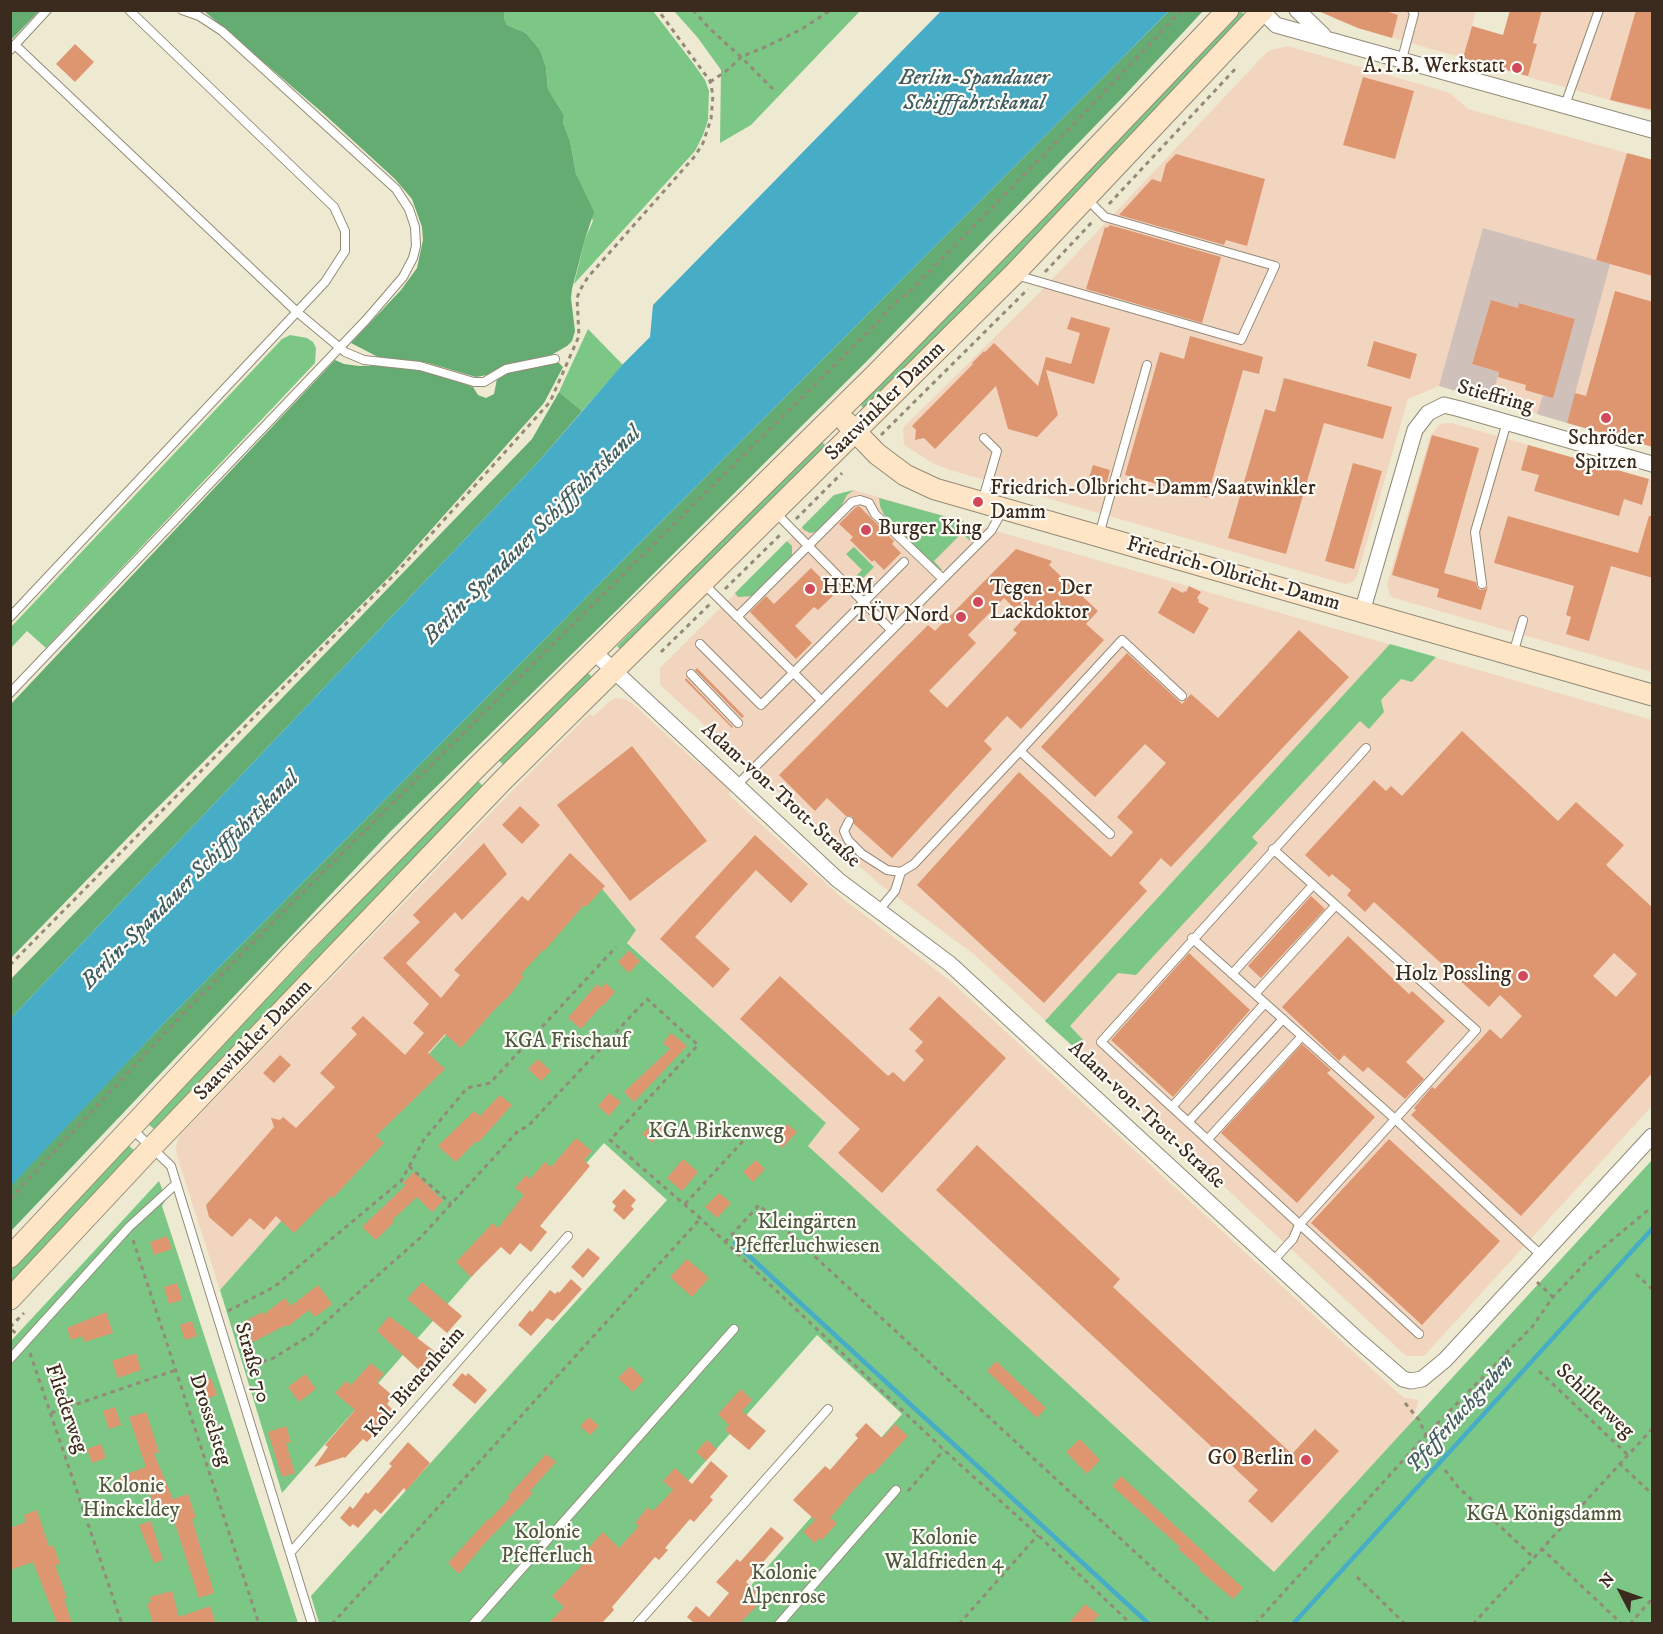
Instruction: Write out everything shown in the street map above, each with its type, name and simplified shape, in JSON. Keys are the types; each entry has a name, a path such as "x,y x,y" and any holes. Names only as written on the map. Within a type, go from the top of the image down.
{"main road":[{"name":"Saatwinkler Damm","path":"19,1304 152,1147 489,775 594,652 837,413 1041,206 1228,10"},
{"name":"Saatwinkler Damm","path":"10,1257 301,946 489,775 710,590 782,519 862,439 1014,274 1094,206 1262,11"},
{"name":"Friedrich-Olbricht-Damm","path":"837,413 862,439 905,475 935,489 1653,695"}],"street":[{"path":"1297,10 1326,37"},
{"path":"1262,11 1276,25 1326,37 1653,130"},
{"name":"Stieffring","path":"1362,612 1415,430 1428,413 1444,405 1653,464"},
{"name":"Adam-von-Trott-Straße","path":"594,652 838,880 950,964 1396,1374 1411,1381 1422,1379 1433,1371 1653,1136"}],"lane":[{"path":"47,10 13,47 338,348 364,360 420,366 474,382 484,382 506,369 555,359"},
{"path":"10,693 338,348 403,277 413,258 416,246 415,227 409,209 396,189 222,31 199,16 182,10"},
{"path":"1402,59 1414,14 1412,10"},
{"path":"1565,105 1599,10"},
{"path":"10,617 325,282 345,251 345,231 334,207 131,11"},
{"path":"1014,274 1241,340 1275,266 1105,216 1094,206"},
{"path":"1098,537 1147,365"},
{"path":"1482,584 1475,532 1507,422"},
{"path":"982,503 997,451 984,438"},
{"path":"737,617 852,502 860,500 869,503 875,514 943,579"},
{"path":"736,786 992,531 1003,510"},
{"path":"782,519 891,630"},
{"path":"700,644 761,705 904,562"},
{"path":"710,590 821,700"},
{"path":"1513,656 1523,620"},
{"path":"849,821 844,831 848,840 862,854 887,870 901,872 914,864 1122,640 1182,696"},
{"path":"691,674 738,723"},
{"path":"1366,748 1192,938 1101,1042 1419,1334"},
{"path":"1020,751 1110,834"},
{"path":"1273,849 1476,1030 1299,1225 1293,1239 1273,1261"},
{"path":"879,910 895,891 901,872"},
{"path":"1232,974 1313,885"},
{"path":"1255,994 1336,905"},
{"path":"1192,938 1395,1119 1542,1257"},
{"path":"1172,1107 1265,1003"},
{"path":"1189,1121 1283,1019"},
{"path":"1208,1139 1302,1036"},
{"name":"Straße 70","path":"131,1128 171,1166 312,1623"},
{"path":"10,1359 129,1227 176,1184"},
{"name":"Kol. Bienenheim","path":"290,1553 568,1236"},
{"path":"473,1623 734,1329"},
{"path":"637,1623 828,1409"},
{"path":"779,1623 896,1490"}],"path":[{"path":"10,965 398,571 542,412 556,391 579,336 577,298 580,290 588,277 695,156 704,143 711,119 713,95 710,82 658,10"},
{"path":"693,10 773,89"},
{"path":"710,82 729,69 741,57 800,30 831,10"},
{"path":"10,1199 180,1017 274,921 881,319 888,309 918,283 1066,133 1182,10"},
{"path":"862,439 1037,280 1094,206 1244,59"},
{"path":"660,653 710,590 782,519 843,472"},
{"path":"218,1316 274,1287 402,1180 423,1141 467,1088 490,1083 616,947"},
{"path":"233,1369 272,1359 312,1334 421,1236 518,1131 528,1126 647,999 698,1045 610,1140 700,1218 944,1450 1131,1623"},
{"path":"684,1204 755,1128"},
{"path":"410,1166 451,1204"},
{"path":"725,1242 759,1205 1213,1623"},
{"path":"1255,1623 1426,1435 1532,1327 1553,1297 1589,1259 1653,1207"},
{"path":"332,1623 700,1218"},
{"name":"Drosselsteg","path":"129,1227 259,1623"},
{"path":"1527,1273 1553,1297"},
{"path":"1636,1274 1653,1289"},
{"path":"10,1327 19,1304"},
{"name":"Fliederweg","path":"26,1341 122,1623"},
{"path":"51,1413 176,1370"},
{"name":"Schillerweg","path":"1539,1371 1628,1455"},
{"path":"1405,1403 1419,1420 1426,1435"},
{"path":"1473,1623 1653,1429"},
{"path":"1619,1463 1653,1494"},
{"path":"1444,1470 1465,1494 1533,1557"},
{"path":"959,1623 1038,1535"},
{"path":"1541,1548 1622,1623"},
{"path":"1357,1576 1405,1623"},
{"path":"1630,1623 1653,1599"}],"shaded area":[{"path":"1322,11 1476,11 1463,58 1358,28"},
{"path":"1524,11 1652,11 1652,112 1507,71"},
{"path":"1288,46 1450,93 1468,109 1652,160 1652,447 1439,386 1408,399 1357,576 1354,581 1345,584 953,471 934,464 904,445 903,428 1042,290 1268,51"},
{"path":"1483,228 1610,264 1567,423 1537,414 1543,395 1553,397 1575,319 1520,303 1518,308 1491,300 1472,364 1499,372 1491,401 1439,386"},
{"path":"1452,423 1652,480 1652,672 1390,595 1387,585 1430,436 1439,425"},
{"path":"854,490 1652,720 1652,1106 1424,1356 1406,1356 976,956 878,883 660,685 660,668 834,495"},
{"path":"616,698 625,699 633,704 694,760 715,775 731,790 729,795 841,897 953,983 1398,1393 1405,1398 1419,1400 1412,1422 1274,1572 808,1146 826,1123 627,942 589,873 220,1290 177,1156 176,1146 180,1135 513,790 589,714 594,716"}],"green space":[{"path":"10,11 39,11 11,40"},
{"path":"204,11 505,11 504,18 507,25 526,33 540,50 546,67 548,89 564,115 563,123 570,141 576,174 594,212 572,289 575,331 572,341 548,357 531,362 504,365 487,375 476,377 428,363 378,357 351,343 401,290 417,268 423,240 422,227 412,199 395,179 324,114"},
{"path":"505,11 653,11 705,80 709,91 708,120 695,151 574,284 585,239 593,221 576,174 570,141 563,123 564,115 548,89 546,67 540,50 526,33 507,25 504,18"},
{"path":"674,11 860,11 751,125 720,143 721,70 698,38"},
{"path":"1169,11 1203,11 1124,96 866,362 391,831 11,1231 10,1186 167,1020"},
{"path":"1235,11 1240,11 1247,16 1144,127 867,412 858,402"},
{"path":"588,329 623,365 582,411 559,392"},
{"path":"290,335 307,338 313,342 316,348 315,363 46,648 27,631 11,648 11,627 282,339"},
{"path":"335,360 344,364 410,369 435,374 473,387 478,395 486,398 494,394 497,379 504,374 558,362 563,367 544,403 389,577 144,821 11,958 11,704"},
{"path":"559,392 582,411 539,461 11,1018 11,979 532,439"},
{"path":"820,440 828,448 622,651 617,646 682,581 690,568"},
{"path":"854,490 847,495 839,510 816,532 810,533 804,530 802,527 834,495"},
{"path":"879,498 983,527 970,541 962,533 934,561 942,570 939,570 886,519"},
{"path":"787,541 792,546 790,560 754,596 738,597 735,593"},
{"path":"854,547 874,567 862,579 868,586 863,586 854,578 862,570 846,554"},
{"path":"1390,644 1436,657 1412,682 1401,679 1381,700 1384,712 1369,729 1360,721 1252,837 1258,843 1136,975 1118,973 1070,1026 1084,1041 1077,1050 1045,1021"},
{"path":"586,671 594,679 505,766 498,760"},
{"path":"477,780 485,788 155,1130 147,1123"},
{"path":"589,873 636,930 627,943 826,1123 808,1146 1274,1572 1652,1160 1652,1623 718,1623 902,1414 817,1335 563,1623 319,1623 311,1596 667,1200 604,1143 575,1176 566,1169 282,1493 220,1290"},
{"path":"127,1144 135,1151 11,1286 10,1271"},
{"name":"Kolonie Hinckeldey","path":"159,1181 166,1199 162,1206 298,1623 11,1623 10,1342"}],"water":[{"name":"Berlin-Spandauer Schifffahrtskanal","path":"941,11 1169,11 167,1020 11,1186 11,1018 539,461 624,363 650,337 653,305"}],"building":[{"path":"1316,10 1383,10 1398,15 1392,38 1358,28"},
{"path":"1510,10 1542,10 1533,43 1537,44 1528,76 1463,58 1472,26 1503,35"},
{"path":"1636,10 1653,10 1653,110 1610,100"},
{"path":"75,44 94,62 75,82 56,64"},
{"path":"1363,77 1414,91 1395,159 1343,145"},
{"path":"1627,153 1653,160 1653,276 1596,260"},
{"path":"1176,154 1265,179 1247,246 1226,240 1224,245 1119,215 1152,179 1161,182 1166,164"},
{"path":"1110,225 1221,257 1202,323 1086,289 1105,227"},
{"path":"1615,291 1653,302 1653,447 1567,423 1575,393 1586,396"},
{"path":"1491,300 1518,308 1519,303 1575,319 1553,398 1525,390 1526,385 1498,377 1499,372 1472,364"},
{"path":"1071,317 1110,328 1094,384 1046,370 1058,415 1037,437 1008,429 996,386 935,449 924,438 915,440 916,430 912,426 994,343 1038,386 1046,357 1071,364 1080,333 1067,329"},
{"path":"1190,336 1263,357 1259,374 1243,370 1207,498 1125,475 1160,352 1184,359"},
{"path":"1374,341 1417,354 1410,379 1367,366"},
{"path":"1284,378 1392,407 1383,439 1324,423 1286,554 1228,538 1265,409 1275,412"},
{"path":"1432,435 1479,448 1444,573 1476,582 1480,590 1488,586 1481,610 1437,597 1439,589 1392,575"},
{"path":"1528,445 1649,479 1642,505 1624,499 1619,516 1534,491 1539,475 1521,470"},
{"path":"1353,463 1382,471 1354,569 1325,561"},
{"path":"1093,465 1110,470 1106,486 1088,481"},
{"name":"Burger King","path":"859,506 894,541 892,544 901,553 884,570 874,560 872,562 850,540 853,537 839,524"},
{"path":"1508,516 1638,553 1649,516 1653,516 1653,578 1611,566 1589,641 1566,634 1571,617 1566,615 1574,586 1494,563"},
{"path":"1016,549 1052,561 1049,565 1098,611 1086,624 1104,640 1021,729 1007,716 984,741 992,749 892,858 854,824 852,816 846,816 827,798 815,811 779,775 928,625 935,631","holes":["1004,598 1024,618 1013,630 1017,633 947,708 929,691 976,643 968,635"]},
{"path":"811,568 836,593 818,610 814,607 795,626 812,643 796,659 750,612 766,596 774,604"},
{"path":"1189,586 1201,592 1197,598 1198,602 1209,608 1194,634 1158,613 1172,587 1183,593"},
{"path":"1299,630 1349,677 1171,867 1161,858 1139,883 1147,891 1044,1003 917,885 1019,772 1111,857 1133,832 1117,817 1166,763 1145,744 1095,797 1041,747 1127,653 1182,704 1191,694 1218,718"},
{"path":"697,668 744,716 742,718 695,670"},
{"path":"686,678 733,727 732,728 685,680"},
{"name":"Holz Possling","path":"1462,731 1558,821 1576,802 1624,845 1606,865 1653,908 1653,1072 1521,1216 1411,1115 1416,1110 1414,1108 1432,1087 1435,1089 1490,1029 1501,1039 1522,1016 1500,995 1489,1007 1374,902 1365,912 1347,895 1351,890 1332,874 1329,877 1305,855 1374,780 1386,791 1391,786 1402,796","holes":["1614,953 1637,974 1616,997 1593,976"]},
{"path":"632,746 707,841 630,901 557,805"},
{"path":"520,806 540,825 522,844 502,825"},
{"path":"755,835 808,884 791,903 756,870 695,937 730,969 713,988 660,939"},
{"path":"484,843 507,874 462,920 455,912 406,963 441,998 460,975 454,970 522,896 528,901 570,853 605,886 586,907 584,905 521,974 524,976 510,995 461,1048 445,1034 428,1053 445,1069 376,1136 384,1143 333,1198 331,1196 294,1233 276,1216 264,1230 250,1218 232,1237 209,1217 206,1205 274,1127 271,1118 280,1120 283,1117 296,1128 335,1087 320,1073 357,1034 351,1028 363,1016 405,1055 424,1033 413,1023 429,1004 383,958 420,922 413,915"},
{"path":"1311,896 1325,909 1261,978 1248,966"},
{"path":"1348,936 1409,994 1412,991 1445,1021 1406,1062 1424,1079 1405,1099 1368,1067 1363,1072 1344,1055 1339,1061 1282,1007"},
{"path":"629,950 640,961 629,973 618,962"},
{"path":"1189,953 1250,1010 1173,1097 1111,1040"},
{"path":"780,976 888,1076 893,1072 904,1082 924,1060 915,1051 923,1042 909,1029 939,996 1006,1058 882,1193 838,1153 860,1129 740,1019"},
{"path":"606,983 615,992 581,1029 568,1018 597,984 601,988"},
{"path":"671,1033 687,1046 634,1102 624,1092 670,1049 663,1043"},
{"path":"1302,1044 1331,1070 1327,1073 1375,1117 1297,1203 1221,1133"},
{"path":"280,1055 291,1065 274,1083 263,1073"},
{"path":"538,1059 551,1071 541,1081 528,1069"},
{"path":"609,1093 621,1102 609,1116 598,1106"},
{"path":"500,1095 512,1105 478,1143 476,1141 456,1162 438,1146 474,1111 480,1116"},
{"path":"655,1121 665,1130 652,1143 642,1134"},
{"path":"787,1124 797,1132 782,1148 773,1139"},
{"path":"576,1138 592,1151 584,1160 590,1166 540,1226 547,1232 531,1252 520,1243 510,1255 501,1247 471,1277 456,1262 493,1223 498,1228 524,1195 515,1188 526,1175 530,1179 545,1162 551,1167"},
{"path":"1389,1139 1500,1241 1422,1325 1311,1223"},
{"path":"977,1145 1120,1279 1113,1287 1292,1454 1315,1429 1339,1451 1272,1523 1248,1501 1258,1490 936,1190"},
{"path":"683,1159 698,1172 682,1191 667,1178"},
{"path":"756,1160 765,1169 753,1182 743,1172"},
{"path":"414,1172 443,1201 432,1212 417,1197 392,1220 394,1222 376,1240 362,1227 406,1185 403,1183"},
{"path":"624,1189 636,1200 631,1206 634,1209 624,1220 613,1210 616,1206 612,1202"},
{"path":"719,1193 731,1203 717,1218 705,1207"},
{"path":"167,1236 172,1249 154,1255 150,1242"},
{"path":"588,1248 600,1258 583,1278 571,1267"},
{"path":"687,1259 709,1278 692,1297 670,1277"},
{"path":"571,1279 582,1289 553,1321 547,1318 531,1336 518,1325 550,1290 555,1294 558,1291 559,1293"},
{"path":"422,1282 462,1316 447,1333 407,1299"},
{"path":"177,1283 182,1300 169,1304 164,1287"},
{"path":"318,1285 332,1304 315,1317 309,1310 287,1327 286,1325 253,1342 243,1322 262,1312 263,1315 285,1298 291,1306"},
{"path":"106,1312 113,1333 84,1342 82,1336 71,1340 67,1328"},
{"path":"389,1316 438,1354 421,1372 377,1331"},
{"path":"192,1321 197,1336 185,1340 180,1325"},
{"path":"136,1353 141,1370 118,1378 112,1361"},
{"path":"996,1361 1046,1408 1037,1418 987,1371"},
{"path":"371,1363 384,1374 377,1382 393,1396 387,1404 395,1412 367,1442 363,1439 345,1458 314,1467 328,1447 325,1445 355,1410 335,1393 346,1381 351,1385"},
{"path":"630,1366 644,1380 633,1392 618,1378"},
{"path":"462,1373 466,1376 468,1373 487,1390 475,1404 452,1385"},
{"path":"305,1374 316,1389 299,1402 288,1387"},
{"path":"211,1378 217,1395 205,1399 199,1382"},
{"path":"741,1389 752,1400 742,1411 766,1431 749,1450 725,1430 729,1425 718,1414"},
{"path":"115,1407 121,1425 109,1429 103,1411"},
{"path":"146,1412 159,1452 154,1454 173,1499 188,1494 196,1518 192,1519 214,1593 199,1598 169,1505 156,1509 146,1484 125,1492 119,1477 146,1467 129,1417"},
{"path":"589,1417 599,1426 590,1435 580,1426"},
{"path":"866,1423 882,1438 895,1424 908,1436 872,1475 870,1473 852,1492 830,1518 837,1523 822,1540 819,1538 815,1543 803,1532 815,1520 793,1500 825,1466 830,1470 858,1438 855,1435"},
{"path":"286,1426 291,1442 286,1443 295,1473 282,1477 268,1432"},
{"path":"1080,1439 1100,1460 1087,1474 1066,1452"},
{"path":"707,1440 717,1449 706,1461 696,1452"},
{"path":"408,1442 430,1463 406,1491 404,1488 381,1514 375,1509 358,1528 353,1524 350,1527 340,1518 350,1506 353,1509 366,1492 368,1494 392,1466 389,1464"},
{"path":"101,1444 106,1458 92,1463 87,1449"},
{"path":"546,1454 556,1462 530,1491 533,1493 459,1574 448,1563 510,1498 508,1496"},
{"path":"711,1461 728,1476 710,1497 713,1500 694,1522 690,1519 665,1548 668,1550 659,1560 655,1557 612,1607 614,1610 602,1623 549,1623 564,1607 552,1596 586,1561 581,1556 603,1532 619,1548 639,1526 635,1523 648,1507 653,1511 673,1490 663,1481 675,1468 692,1484"},
{"path":"1121,1476 1243,1588 1233,1599 1199,1570 1200,1568 1178,1549 1180,1547 1112,1486"},
{"path":"37,1510 49,1547 53,1545 60,1564 55,1565 67,1598 64,1599 72,1623 57,1623 33,1562 10,1570 10,1528 26,1522 24,1515"},
{"path":"151,1521 163,1560 154,1563 139,1525"},
{"path":"771,1527 784,1538 746,1582 760,1595 762,1601 740,1623 694,1623 687,1617 696,1606 709,1617 729,1593 716,1582 737,1559 740,1562"},
{"path":"172,1591 179,1617 210,1606 215,1621 153,1623 147,1604 151,1602 150,1597"},
{"path":"1085,1604 1099,1615 1092,1623 1069,1623"}],"waterway":[{"name":"Pfefferluchgraben","path":"1293,1624 1652,1229"},
{"path":"735,1243 1149,1624"}],"place":[{"name":"A.T.B. Werkstatt","path":"1517,68"},
{"name":"Schröder Spitzen","path":"1606,418"},
{"name":"Friedrich-Olbricht-Damm/Saatwinkler Damm","path":"978,502"},
{"name":"Burger King","path":"866,530"},
{"name":"HEM","path":"810,589"},
{"name":"Tegen - Der Lackdoktor","path":"978,602"},
{"name":"TÜV Nord","path":"961,617"},
{"name":"Holz Possling","path":"1523,976"},
{"name":"GO Berlin","path":"1306,1460"}],"park label":[{"name":"KGA Frischauf","path":"566,1043"},
{"name":"KGA Birkenweg","path":"716,1133"},
{"name":"Kleingärten Pfefferluchwiesen","path":"807,1236"},
{"name":"KGA Königsdamm","path":"1544,1516"},
{"name":"Kolonie Pfefferluch","path":"547,1546"},
{"name":"Kolonie Waldfrieden 4","path":"944,1552"},
{"name":"Kolonie Alpenrose","path":"784,1587"}]}
